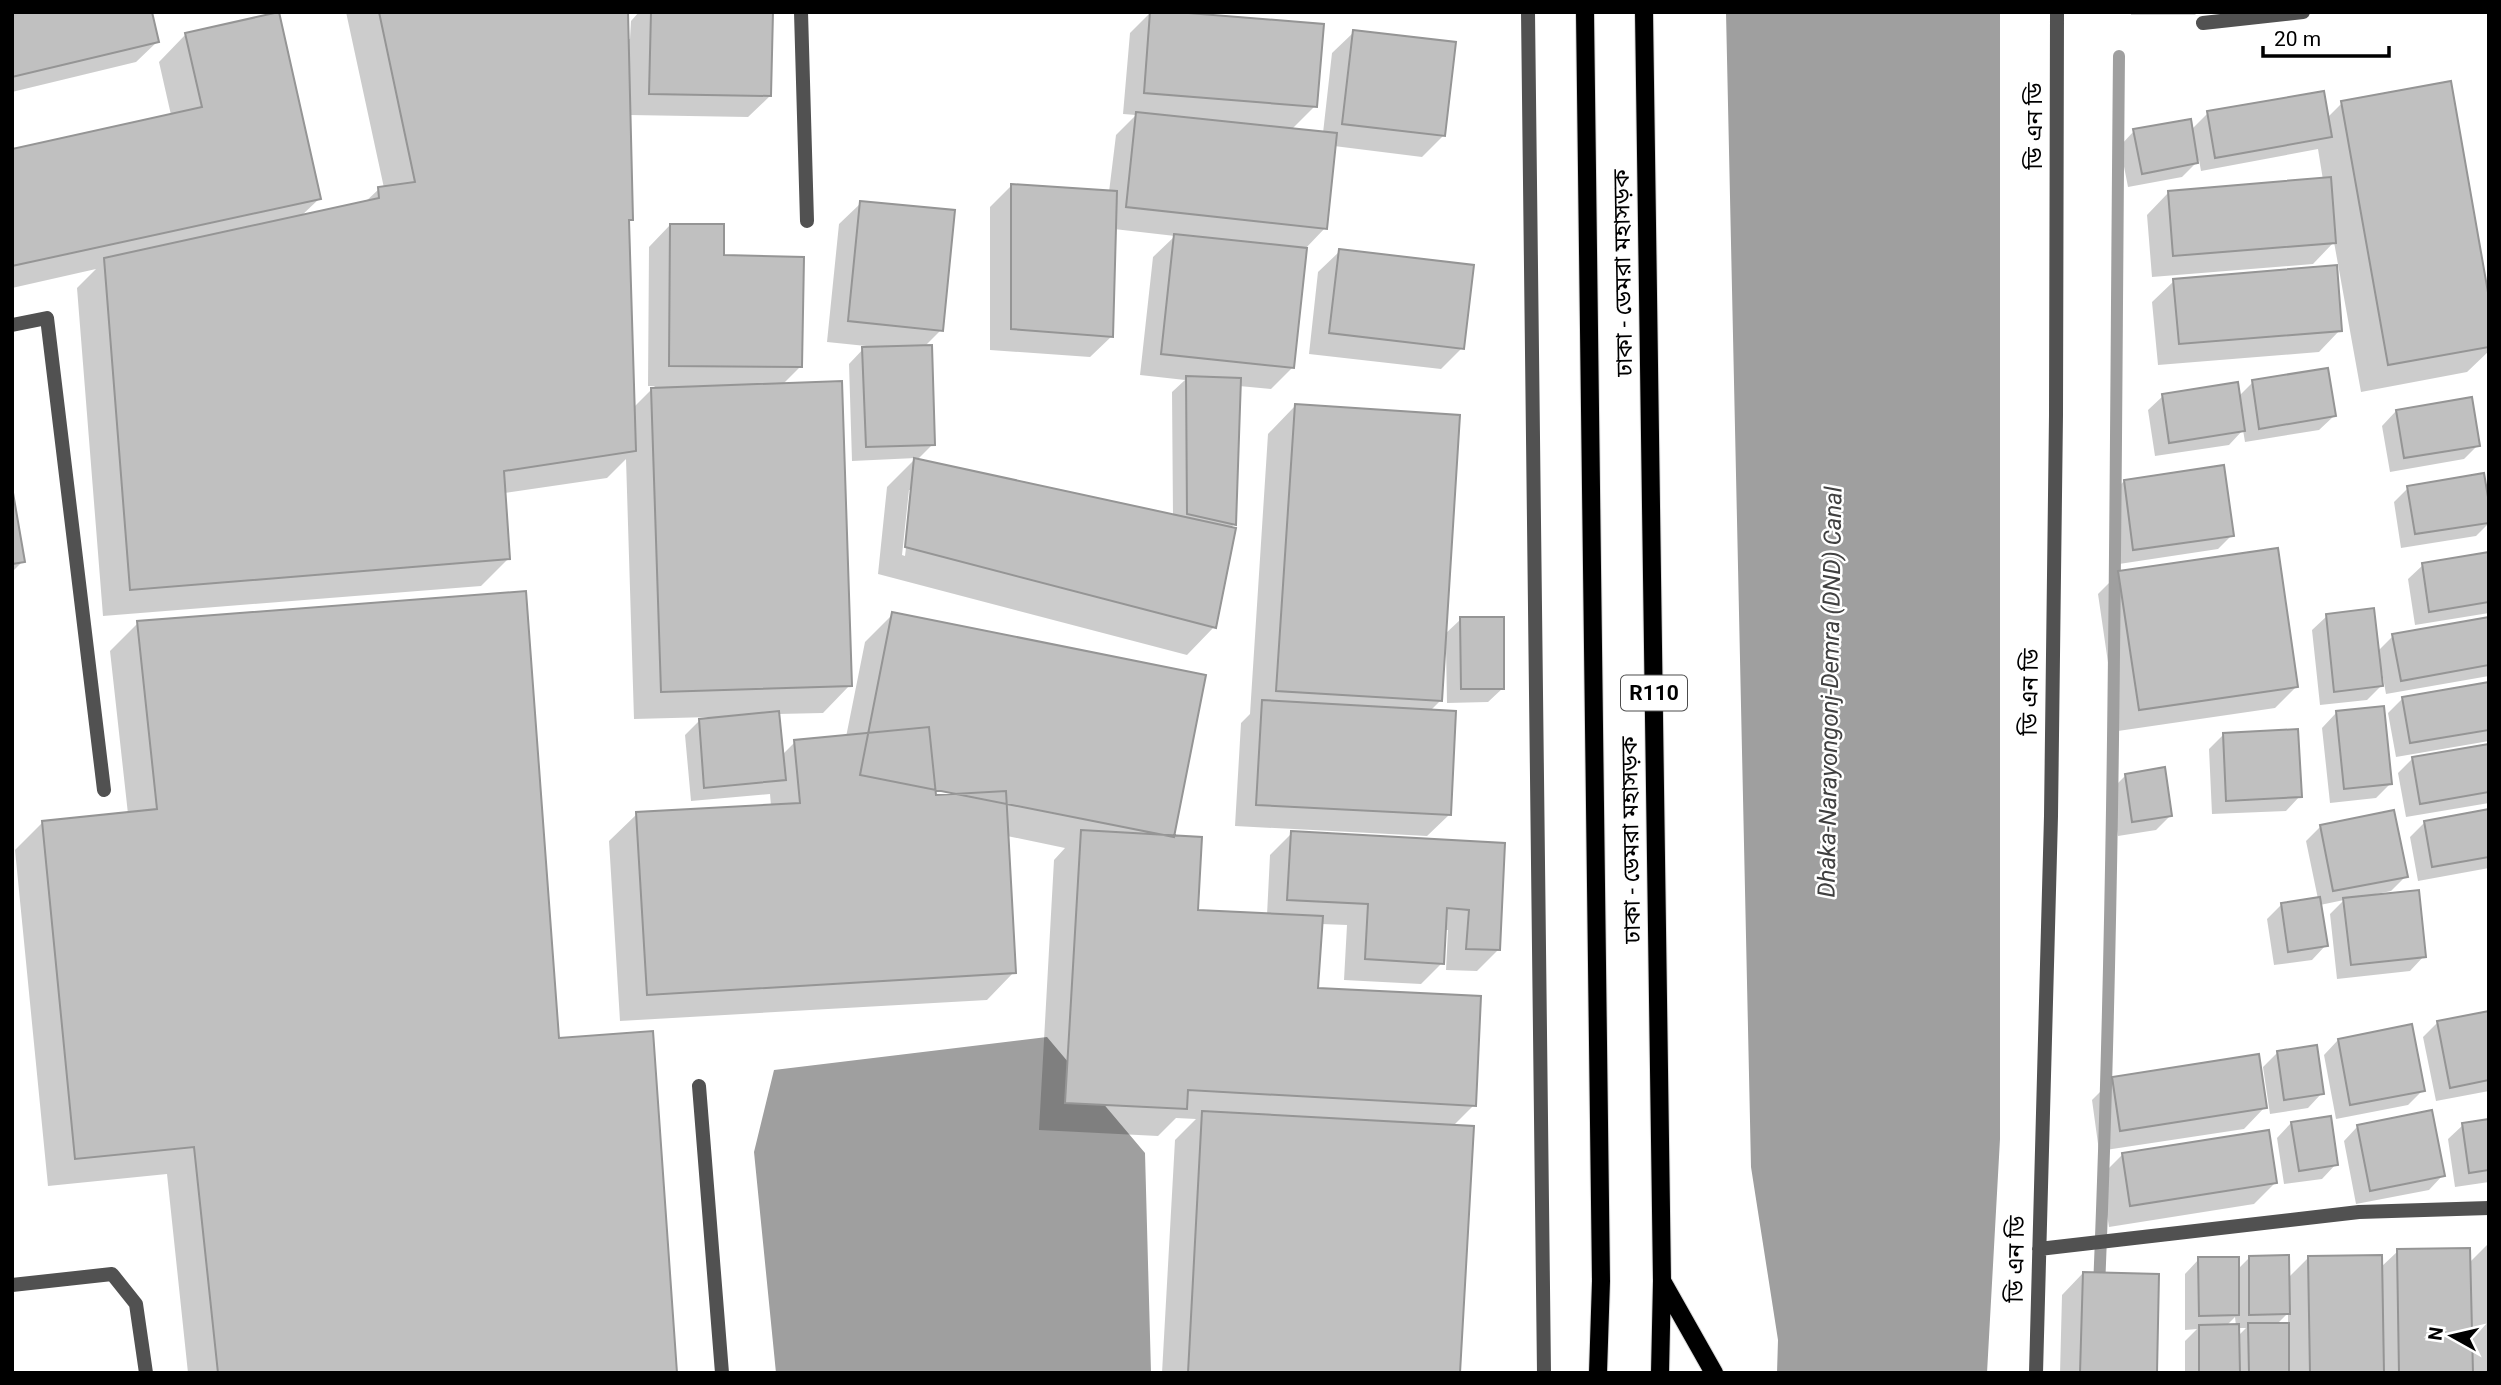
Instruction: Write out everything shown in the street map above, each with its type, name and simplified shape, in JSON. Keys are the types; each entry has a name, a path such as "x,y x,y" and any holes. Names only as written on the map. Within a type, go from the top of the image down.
{"main road":[{"name":"ঢাকা - ডেমরা মহাসড়ক","path":"1585,12 1601,1281 1598,1373"},
{"name":"ঢাকা - ডেমরা মহাসড়ক","path":"1644,12 1662,1281 1660,1373"},
{"path":"1662,1281 1714,1373"}],"street":[{"path":"801,12 807,221"},
{"path":"1528,12 1544,1373"},
{"name":"ডি এন ডি","path":"2036,1373 2051,816 2057,12"},
{"path":"2203,23 2304,12"},
{"path":"12,325 47,318 104,790"},
{"path":"699,1086 722,1373"},
{"path":"2039,1249 2359,1212 2489,1208"},
{"path":"12,1284 112,1274 136,1304 146,1373"}],"water":[{"name":"Dhaka-Narayongonj-Demra (DND) Canal","path":"1726,12 2000,12 2000,1139 1987,1373 1777,1373 1778,1340 1751,1167"},
{"path":"1047,1037 1145,1153 1151,1373 776,1373 754,1152 774,1070"}],"building":[{"path":"12,12 152,12 159,42 12,77"},
{"path":"279,12 321,199 12,266 12,149 202,107 185,33"},
{"path":"379,12 628,12 633,220 629,220 636,451 504,471 510,559 130,590 104,258 379,198 378,187 415,182"},
{"path":"651,12 773,12 771,96 649,94"},
{"path":"1150,12 1324,24 1317,107 1144,93"},
{"path":"1353,30 1456,42 1445,136 1342,124"},
{"path":"2451,81 2489,298 2489,347 2388,365 2341,101"},
{"path":"2324,91 2332,137 2215,158 2207,111"},
{"path":"1136,112 1337,133 1327,229 1126,207"},
{"path":"2191,119 2198,163 2142,174 2133,129"},
{"path":"2331,177 2336,243 2173,256 2168,191"},
{"path":"1011,184 1117,191 1113,337 1011,329"},
{"path":"860,201 955,210 943,331 848,321"},
{"path":"670,224 724,224 724,255 804,257 802,367 669,366"},
{"path":"1174,234 1307,248 1294,368 1161,354"},
{"path":"1339,249 1474,265 1464,349 1329,333"},
{"path":"2337,265 2342,331 2179,344 2173,279"},
{"path":"932,345 935,445 866,447 862,347"},
{"path":"2328,368 2336,416 2259,429 2252,380"},
{"path":"1186,376 1241,378 1236,525 1187,514"},
{"path":"842,381 852,686 661,692 651,388"},
{"path":"2238,382 2245,431 2169,443 2162,394"},
{"path":"2472,397 2480,446 2404,458 2396,410"},
{"path":"1295,404 1460,415 1442,701 1276,691"},
{"path":"914,458 1236,528 1216,628 905,547"},
{"path":"2224,465 2234,536 2133,550 2124,480"},
{"path":"2484,473 2489,523 2415,534 2407,486"},
{"path":"12,487 25,562 12,564"},
{"path":"2278,548 2298,687 2139,710 2118,571"},
{"path":"2489,552 2489,602 2429,612 2422,563"},
{"path":"526,591 559,1038 653,1031 677,1373 218,1373 194,1147 75,1159 42,821 157,809 137,621"},
{"path":"2374,608 2383,686 2334,692 2326,614"},
{"path":"892,612 1206,675 1174,837 860,775"},
{"path":"1460,617 1504,617 1504,689 1461,689"},
{"path":"2489,617 2489,665 2401,681 2392,634"},
{"path":"2489,682 2489,730 2410,743 2402,697"},
{"path":"1262,700 1456,711 1451,815 1256,805"},
{"path":"2384,706 2392,784 2344,789 2336,711"},
{"path":"779,711 786,780 704,788 699,719"},
{"path":"929,727 936,795 1006,791 1016,973 647,995 636,812 800,803 794,740"},
{"path":"2298,729 2302,797 2226,801 2223,733"},
{"path":"2489,744 2489,792 2420,804 2412,757"},
{"path":"2165,767 2172,816 2132,822 2125,774"},
{"path":"2489,809 2489,857 2432,867 2424,821"},
{"path":"2394,810 2408,877 2333,891 2320,825"},
{"path":"1081,830 1202,837 1198,910 1323,916 1318,988 1481,996 1476,1106 1188,1090 1187,1109 1065,1103"},
{"path":"1291,831 1505,843 1500,950 1466,949 1469,910 1447,908 1444,964 1365,959 1368,904 1287,900"},
{"path":"2419,890 2426,957 2351,965 2343,898"},
{"path":"2320,897 2328,946 2288,952 2281,903"},
{"path":"2489,1011 2489,1080 2450,1088 2437,1021"},
{"path":"2412,1024 2425,1091 2350,1105 2338,1039"},
{"path":"2317,1045 2324,1094 2284,1100 2277,1051"},
{"path":"2259,1054 2267,1108 2120,1131 2112,1077"},
{"path":"2432,1110 2445,1176 2370,1191 2357,1125"},
{"path":"1202,1111 1474,1126 1460,1373 1188,1373"},
{"path":"2331,1116 2338,1165 2299,1171 2291,1122"},
{"path":"2489,1119 2489,1170 2469,1173 2462,1123"},
{"path":"2269,1130 2277,1183 2130,1206 2122,1153"},
{"path":"2470,1248 2473,1373 2399,1373 2397,1249"},
{"path":"2289,1255 2290,1314 2249,1315 2249,1256"},
{"path":"2382,1255 2384,1373 2310,1373 2308,1256"},
{"path":"2198,1257 2239,1257 2239,1315 2199,1316"},
{"path":"2083,1272 2159,1274 2157,1373 2080,1373"},
{"path":"2248,1323 2289,1323 2289,1373 2249,1373"},
{"path":"2239,1324 2240,1373 2199,1373 2199,1325"}],"waterway":[{"path":"2099,1288 2112,826 2119,56"}]}
